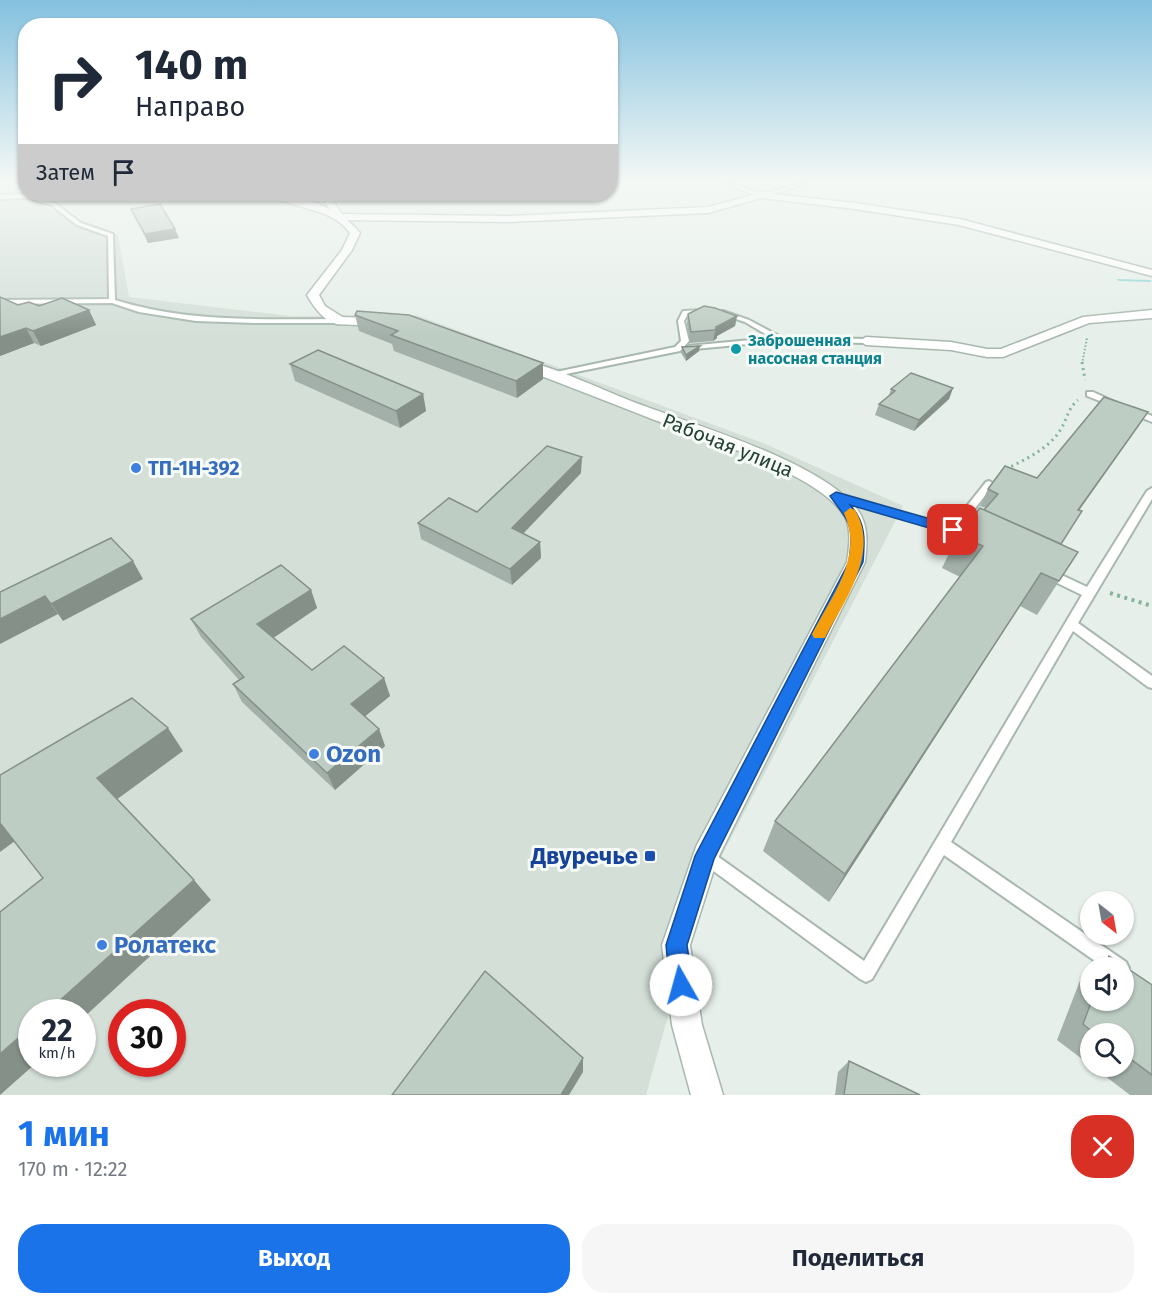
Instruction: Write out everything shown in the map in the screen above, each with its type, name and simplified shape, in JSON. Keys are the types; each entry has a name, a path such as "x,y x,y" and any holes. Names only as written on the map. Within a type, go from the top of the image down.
{"street":[{"path":"356,234 341,261 320,283 313,295 320,308 340,321 397,322"},
{"path":"1006,234 1152,273"},
{"path":"866,341 951,346 987,353 1003,353 1088,320 1152,314"},
{"name":"Рабочая улица","path":"507,358 787,467 836,496 851,514 857,527 856,562 705,856 676,945 687,1025 707,1095"}],"lane":[{"path":"108,234 111,235 112,301"},
{"path":"0,302 112,301 141,312 200,319 340,321"},
{"path":"677,349 685,341 681,321 685,312 708,312"},
{"path":"720,312 747,321 780,339"},
{"path":"551,375 677,349 780,339 866,341"},
{"path":"1090,394 1152,419"},
{"path":"953,530 989,484"},
{"path":"705,856 866,973 1091,590 1152,491"},
{"path":"836,496 953,530 984,545"},
{"path":"1037,569 1091,590"},
{"path":"1071,624 1152,683"},
{"path":"942,845 1106,957"}],"path":[{"path":"989,484 1000,472 1050,444 1075,401 1090,394 1081,363 1081,353 1088,336"},
{"path":"1091,590 1152,606"}],"shaded area":[{"path":"0,234 118,235 129,297 291,316 416,315 763,443 903,506 702,894 646,1095 0,1095"}],"building":[{"path":"0,297 18,305 29,302 39,306 62,298 89,310 33,331 26,328 0,337"},
{"path":"704,306 737,316 714,330 691,332 688,314"},
{"path":"357,311 409,315 543,363 516,381 391,335 398,331 355,315"},
{"path":"700,346 686,355 682,347"},
{"path":"318,350 423,394 396,411 290,364"},
{"path":"911,373 953,388 919,420 879,404 895,391 891,389"},
{"path":"1104,397 1148,412 1078,510 1082,511 1061,544 984,510 998,494 988,489 1005,466 1037,478"},
{"path":"547,446 582,457 512,528 540,542 510,569 418,523 449,498 477,512"},
{"path":"980,508 1078,552 1059,581 1041,573 845,874 775,821 983,546 958,535"},
{"path":"111,538 133,561 51,604 45,596 0,619 0,592"},
{"path":"281,565 311,590 257,624 312,670 344,646 384,678 351,704 379,729 327,773 233,684 244,677 191,619"},
{"path":"132,698 168,728 97,778 194,880 61,999 18,999 18,1038 0,1054 0,912 43,878 0,823 0,775"},
{"path":"485,971 583,1058 561,1095 392,1095"},
{"path":"1134,973 1152,985 1152,1075 1134,1062 1134,1023 1083,1023 1088,1011 1134,1011"},
{"path":"849,1061 920,1095 844,1095"}],"waterway":[{"path":"1119,280 1150,281"}],"slow traffic":[{"path":"819,634 856,562 857,527 850,513"}],"place":[{"name":"Заброшенная насосная станция","path":"736,349"},
{"name":"ТП-1Н-392","path":"136,468"},
{"name":"Ozon","path":"314,754"},
{"name":"Двуречье","path":"650,856"},
{"name":"Ролатекс","path":"102,945"}],"route":[{"path":"681,985 676,945 705,856 856,562 857,527 851,514 836,496 953,530"}]}
